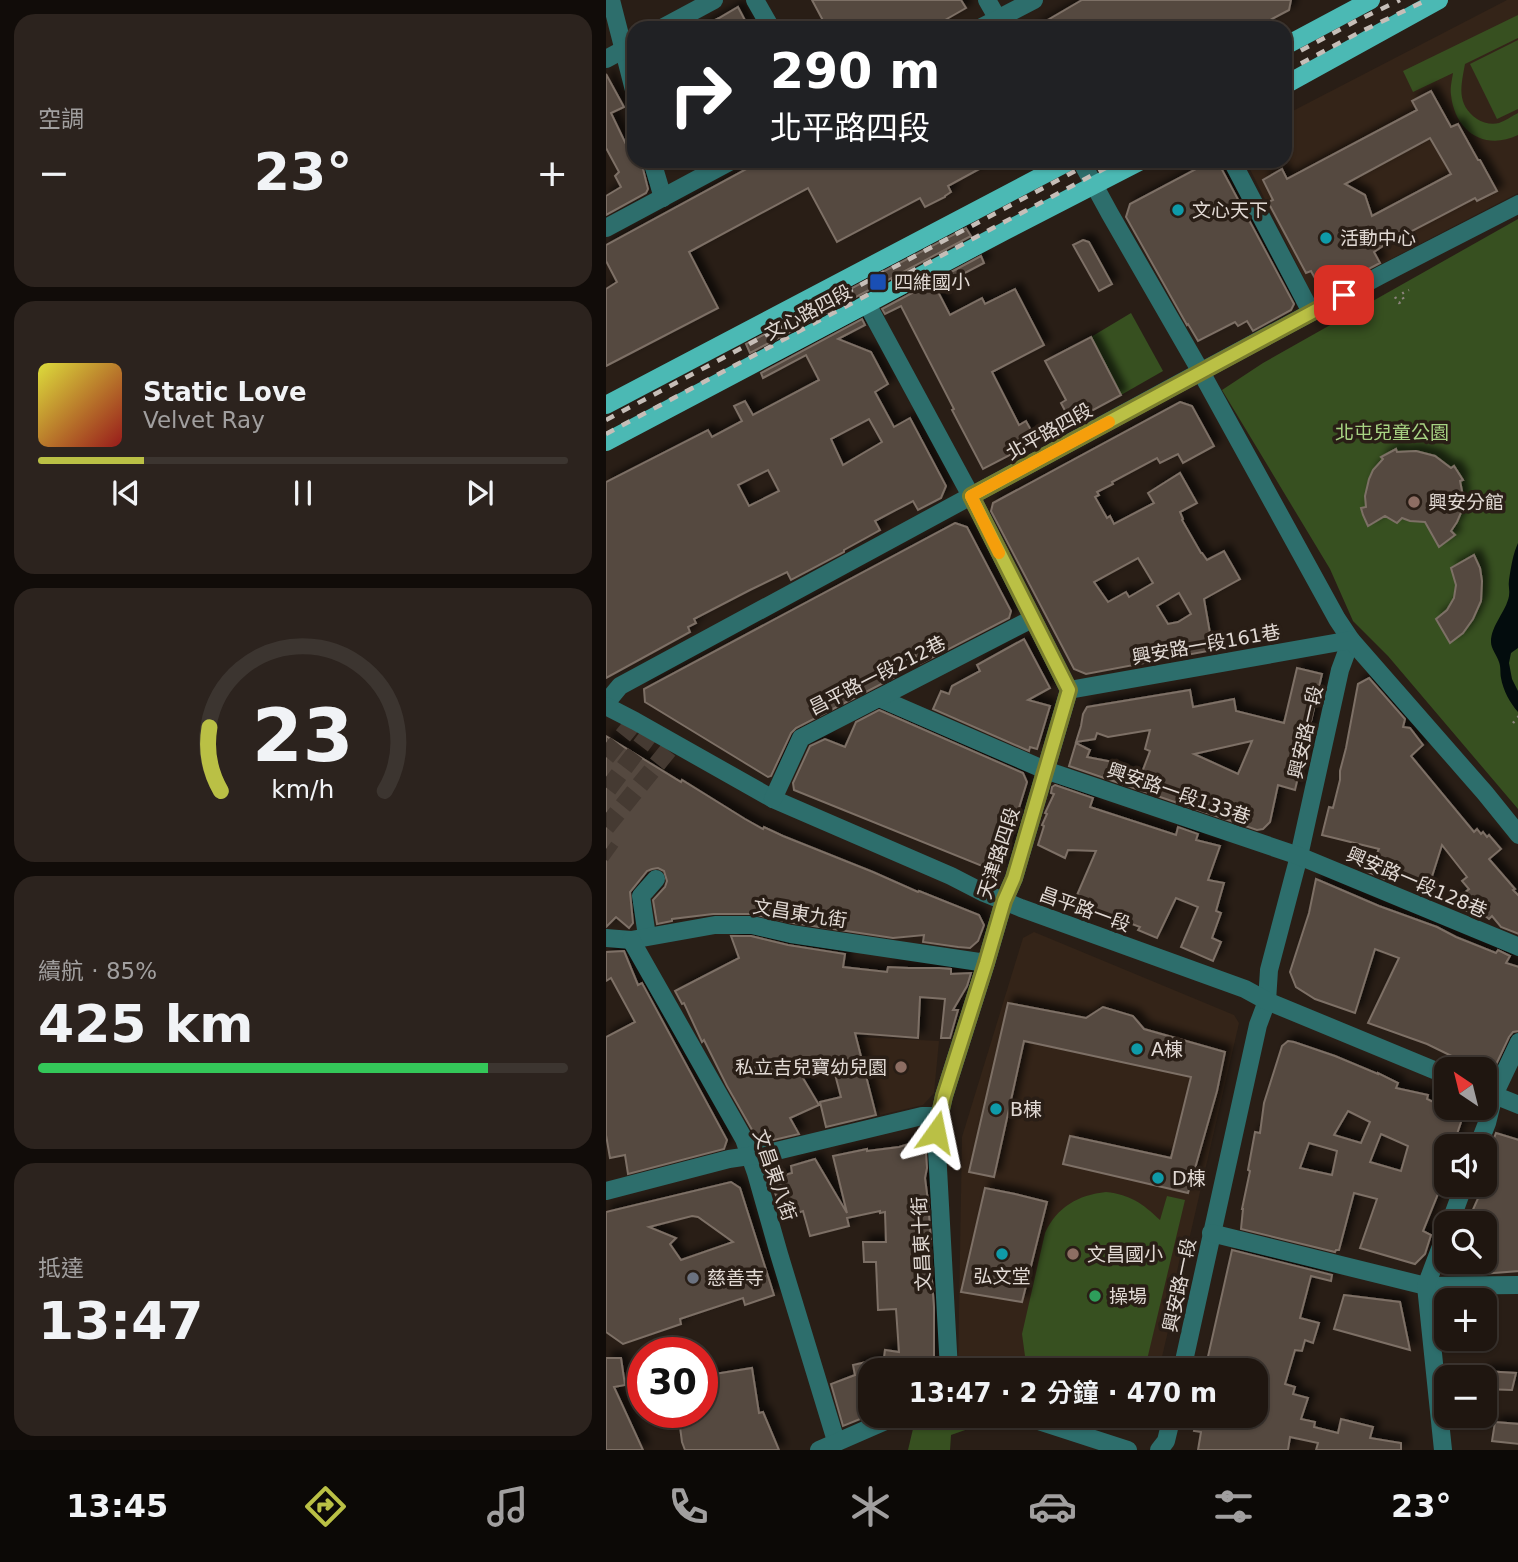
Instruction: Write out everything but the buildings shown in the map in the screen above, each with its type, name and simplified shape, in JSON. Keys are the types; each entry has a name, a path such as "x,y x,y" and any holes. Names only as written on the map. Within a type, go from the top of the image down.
{"main road":[{"path":"1292,42 1371,0"},
{"path":"1292,81 1439,0"},
{"name":"文心路四段","path":"606,405 1057,168"},
{"name":"文心路四段","path":"606,442 1127,168"}],"street":[{"path":"611,0 627,42"},
{"path":"676,21 714,0"},
{"path":"755,0 766,21"},
{"path":"987,0 1000,21"},
{"path":"1004,21 1034,0"},
{"path":"606,59 627,48"},
{"path":"654,168 663,198"},
{"path":"606,228 718,168"},
{"path":"1084,168 1351,640 1518,835"},
{"path":"1236,168 1311,312"},
{"name":"北平路四段","path":"606,705 620,687 1311,312 1518,204"},
{"path":"867,304 971,496 1069,690"},
{"name":"昌平路一段212巷","path":"773,799 801,738 1032,619"},
{"name":"興安路一段161巷","path":"1069,690 1351,640"},
{"name":"興安路一段","path":"1185,1358 1258,1025 1267,1001 1269,970 1299,856 1340,670 1351,640"},
{"name":"天津路四段","path":"940,1116 1069,690"},
{"name":"興安路一段133巷","path":"879,698 1045,770 1299,856"},
{"name":"昌平路一段","path":"606,705 773,799 984,893 1245,989 1267,1001 1434,1070"},
{"name":"興安路一段128巷","path":"1299,856 1518,947"},
{"path":"639,938 641,897 656,879"},
{"name":"文昌東九街","path":"606,938 639,938 715,925 752,925 791,934 986,963"},
{"name":"文昌東八街","path":"639,938 744,1139 836,1441"},
{"path":"1497,1079 1518,1042"},
{"path":"1497,1096 1518,1105"},
{"path":"606,1191 729,1159 764,1154 922,1116 940,1116"},
{"name":"文昌東十街","path":"940,1116 936,1132 949,1358"},
{"path":"1212,1233 1426,1286 1518,1285"},
{"path":"1434,1265 1426,1286 1442,1450"},
{"path":"819,1450 867,1428"},
{"path":"1060,1428 1128,1450"},
{"path":"1159,1450 1166,1441 1169,1428"}],"path":[{"path":"1395,297 1399,303 1404,300 1401,294 1409,290"},
{"path":"1513,723 1518,716"}],"shaded area":[{"path":"1507,0 1518,0 1518,193 1314,299 1249,168 1292,168 1292,111"},
{"path":"1518,543 1518,648 1511,653 1509,663 1518,691 1518,712 1503,687 1500,664 1491,642 1493,630 1509,596 1513,556"},
{"name":"文昌國小","path":"1034,932 1234,1015 1239,1023 1162,1358 958,1358 962,1137 1023,938"},
{"name":"私立吉兒寶幼兒園","path":"856,1037 939,1041 934,1093 923,1105 880,1115"}],"green space":[{"path":"1518,15 1518,38 1465,64 1462,94 1466,107 1479,120 1496,124 1518,113 1518,135 1494,141 1474,135 1465,128 1454,108 1451,92 1453,73 1413,92 1403,71"},
{"path":"1518,40 1518,109 1497,119 1470,64"},
{"name":"北屯兒童公園","path":"1518,219 1518,809 1388,656 1353,621 1330,569 1222,390 1263,363"},
{"path":"1131,313 1163,371 1121,395 1091,337"},
{"path":"1106,1192 1122,1195 1136,1201 1160,1220 1167,1196 1185,1200 1147,1358 1025,1356 1022,1334 1045,1233 1062,1209 1086,1196"},
{"path":"913,1428 971,1428 951,1435 950,1450 908,1450"}],"tunnel":[{"path":"606,757 635,721"},
{"path":"608,789 652,731"},
{"path":"606,827 674,743"},
{"path":"606,849 613,854"}],"railway":[{"path":"1292,55 1400,0"},
{"path":"1292,68 1427,0"},
{"path":"606,420 1081,168"},
{"path":"606,434 1106,168"}],"slow traffic":[{"path":"999,553 971,496 1109,422"}],"place":[{"name":"文心天下","path":"1178,210"},
{"name":"活動中心","path":"1326,238"},
{"name":"四維國小","path":"878,282"},
{"name":"興安分館","path":"1414,502"},
{"name":"A棟","path":"1137,1049"},
{"name":"私立吉兒寶幼兒園","path":"901,1067"},
{"name":"B棟","path":"996,1109"},
{"name":"D棟","path":"1158,1178"},
{"name":"弘文堂","path":"1002,1254"},
{"name":"文昌國小","path":"1073,1254"},
{"name":"慈善寺","path":"693,1278"},
{"name":"操場","path":"1095,1296"}],"route":[{"path":"936,1132 944,1096 1004,901 1014,878 1069,690 971,496 1344,295"}]}
